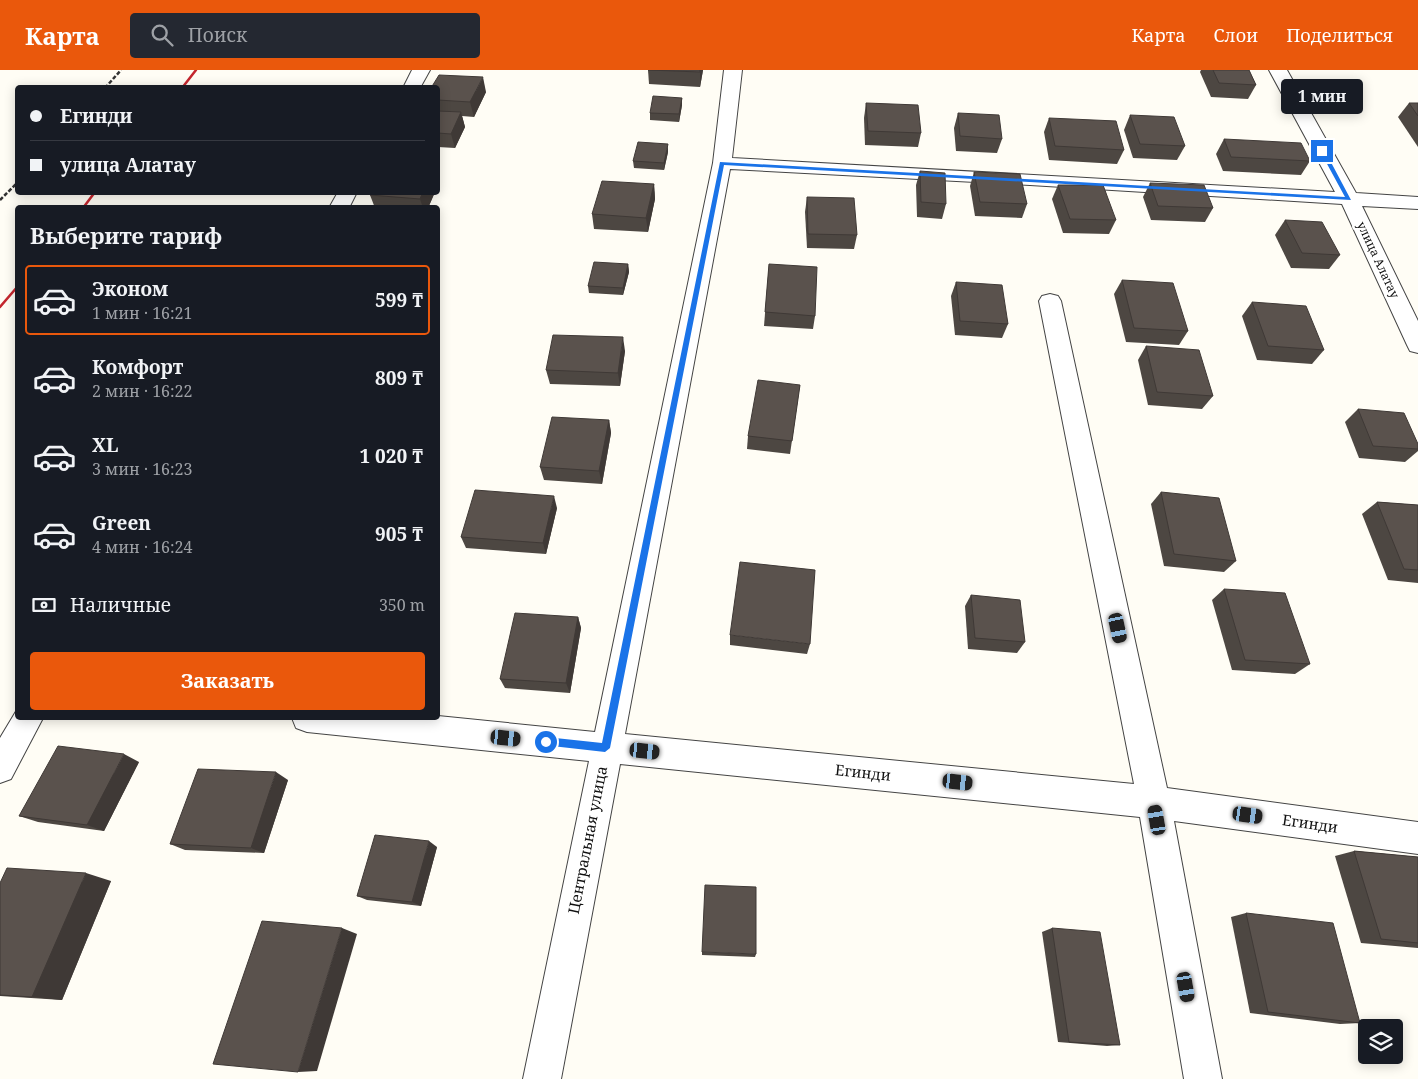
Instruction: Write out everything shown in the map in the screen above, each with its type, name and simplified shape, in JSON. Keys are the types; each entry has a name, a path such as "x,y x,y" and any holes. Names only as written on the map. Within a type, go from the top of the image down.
{"street":[{"path":"413,85 421,70"},
{"name":"Центральная улица","path":"542,1079 605,748 722,163 733,70"},
{"name":"улица Алатау","path":"1278,70 1349,199 1418,345"},
{"path":"722,163 1418,203"},
{"path":"1050,301 1154,802 1203,1079"},
{"path":"0,768 27,720"},
{"name":"Егинди","path":"327,720 1154,802 1418,838"}],"path":[{"path":"108,85 121,70"},
{"path":"0,200 15,185"}],"building":[{"path":"648,70 700,70 700,72"},
{"path":"1213,70 1249,70 1256,85 1219,83"},
{"path":"439,75 483,77 470,102 440,100 440,85 433,85"},
{"path":"653,96 682,98 679,114 650,113"},
{"path":"866,103 918,105 921,133 868,131"},
{"path":"1409,103 1418,103 1418,116"},
{"path":"440,111 461,112 451,134 440,133"},
{"path":"958,113 999,115 1002,139 960,136"},
{"path":"1130,115 1174,117 1185,146 1140,144"},
{"path":"1049,118 1116,121 1124,150 1055,146"},
{"path":"1224,139 1301,143 1310,161 1231,157"},
{"path":"638,142 668,144 664,163 633,161"},
{"path":"920,171 945,173 946,204 921,202"},
{"path":"974,172 1020,174 1027,204 980,202"},
{"path":"602,181 654,184 646,218 592,214"},
{"path":"1150,183 1204,185 1213,208 1158,206"},
{"path":"1058,185 1103,185 1116,220 1070,219"},
{"path":"370,195 422,195 420,199"},
{"path":"807,197 854,198 857,235 808,234"},
{"path":"1285,220 1322,222 1340,255 1302,253"},
{"path":"594,262 628,264 623,288 588,286"},
{"path":"769,264 817,267 815,316 765,312"},
{"path":"1122,280 1173,283 1188,331 1134,328"},
{"path":"956,282 1002,285 1008,324 960,321"},
{"path":"1252,302 1306,306 1324,350 1268,346"},
{"path":"553,335 623,337 618,373 546,370"},
{"path":"1146,346 1199,350 1213,396 1157,392"},
{"path":"758,380 800,385 792,441 748,436"},
{"path":"1358,409 1404,413 1418,444 1418,449 1373,446"},
{"path":"552,417 609,420 599,471 540,467"},
{"path":"475,490 554,496 543,543 461,537"},
{"path":"1161,492 1219,498 1236,561 1174,554"},
{"path":"1377,502 1418,505 1418,570 1404,569"},
{"path":"740,562 815,570 810,644 730,635"},
{"path":"1224,589 1285,593 1310,664 1245,660"},
{"path":"971,595 1020,600 1025,642 975,638"},
{"path":"515,613 578,617 566,683 500,679"},
{"path":"58,746 124,754 87,825 19,816"},
{"path":"198,769 276,772 251,848 170,844"},
{"path":"375,835 429,841 412,902 357,896"},
{"path":"1354,851 1418,857 1418,943 1381,939"},
{"path":"7,868 86,873 32,997 0,995 0,883"},
{"path":"705,885 756,887 756,954 702,952"},
{"path":"1246,913 1333,923 1359,1019 1358,1023 1268,1012"},
{"path":"262,921 342,928 298,1072 213,1064"},
{"path":"1052,928 1100,932 1120,1045 1069,1042"}],"railway":[{"path":"184,85 196,70"},
{"path":"85,205 93,195"},
{"path":"0,307 15,290"}],"route":[{"path":"546,742 605,748 722,163 1030,179 1349,199 1322,151"}]}
